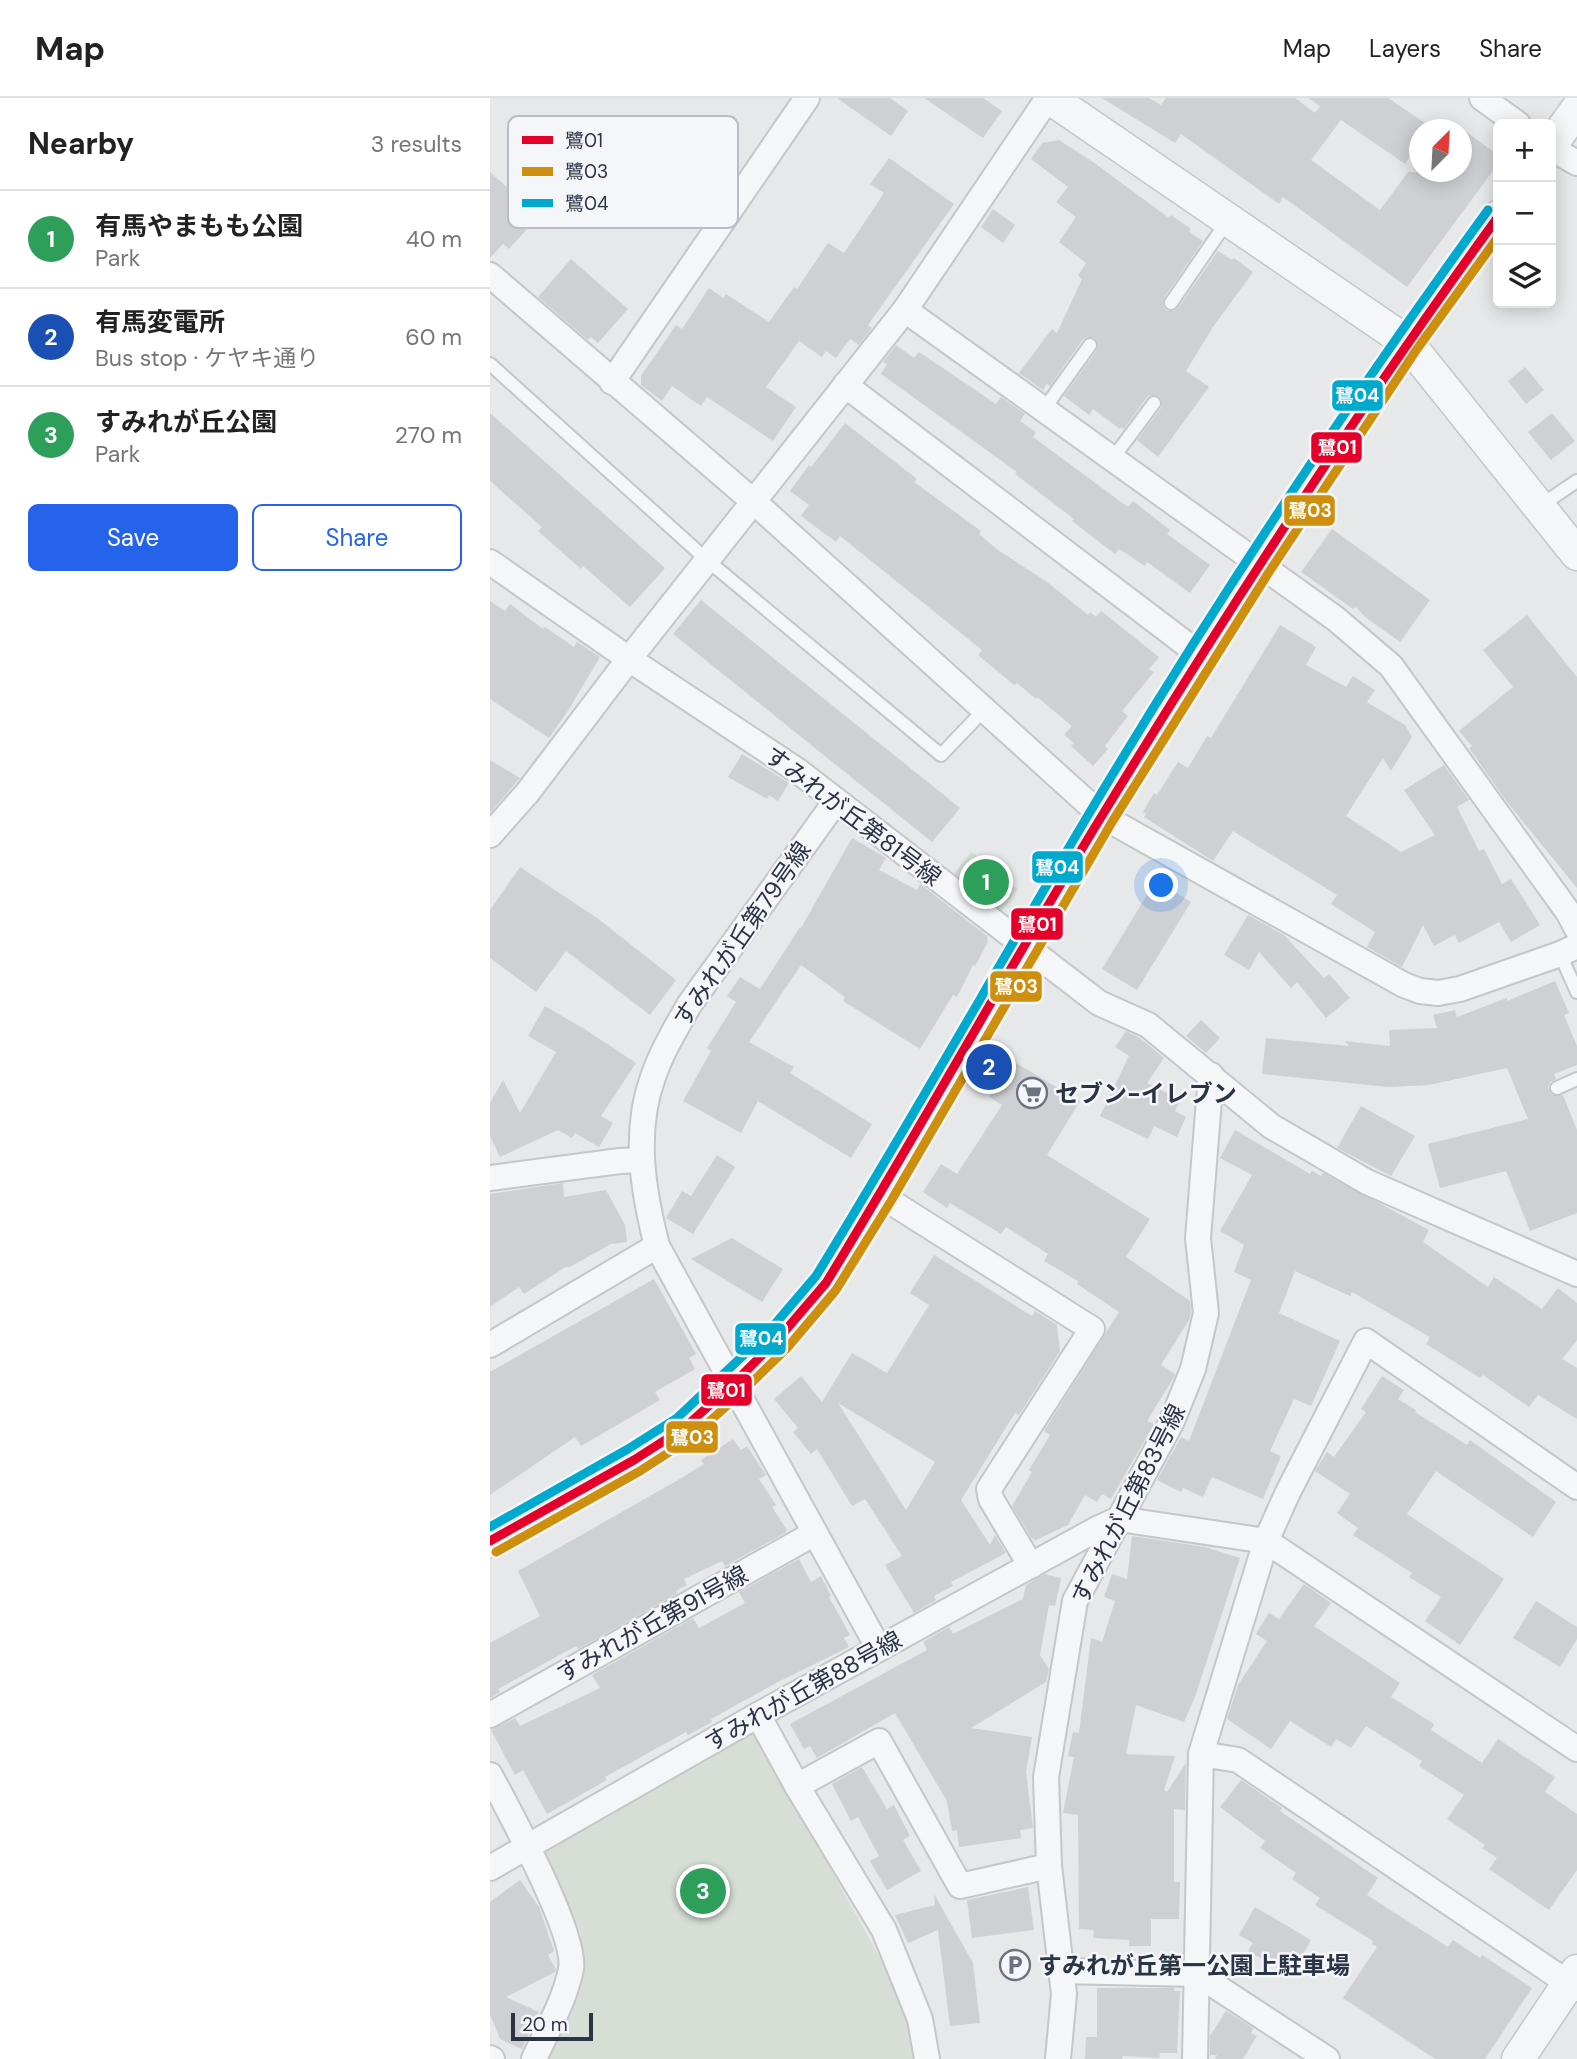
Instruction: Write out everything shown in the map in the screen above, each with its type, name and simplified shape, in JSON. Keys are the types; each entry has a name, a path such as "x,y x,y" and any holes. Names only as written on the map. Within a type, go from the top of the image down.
{"street":[{"path":"738,198 807,98"},
{"path":"490,835 528,792 629,659 905,310 1049,98 1407,342 1577,554"},
{"path":"1482,98 1511,119"},
{"path":"1556,140 1577,109"},
{"path":"1556,150 1577,163"},
{"path":"490,1541 635,1461 684,1428 778,1339 826,1283 1102,816 1259,565 1407,342 1493,224"},
{"path":"612,382 718,228"},
{"path":"490,275 753,501 1102,816 1404,985 1420,991 1438,993 1460,989 1568,950"},
{"path":"905,310 1336,619 1391,666 1568,912 1577,929"},
{"path":"845,385 1203,657"},
{"name":"すみれが丘第81号線","path":"490,562 629,659 798,771 1099,1003 1148,1025 1271,1126 1367,1182 1577,1274"},
{"name":"すみれが丘第79号線","path":"836,801 690,1004 670,1038 652,1078 643,1120 642,1160 646,1201 657,1246 879,1649"},
{"name":"すみれが丘第83号線","path":"1058,2059 1064,1994 1049,1867 1046,1777 1076,1601 1172,1421 1193,1369 1206,1313 1198,1238 1211,1075"},
{"path":"490,1178 642,1160"},
{"path":"880,1195 1092,1329 989,1489 991,1499 1031,1566"},
{"path":"490,1345 657,1246"},
{"path":"1195,2059 1201,1754 1266,1541 1288,1492 1366,1341 1577,1487"},
{"path":"1119,1519 1266,1541 1577,1749"},
{"name":"すみれが丘第88号線","path":"490,1868 758,1715 1119,1519"},
{"name":"すみれが丘第91号線","path":"490,1714 814,1533"},
{"path":"758,1715 797,1786 884,1930 920,2019 927,2059"},
{"path":"797,1786 879,1741 960,1886 1049,1867"},
{"path":"1201,1754 1238,1760 1574,1981 1518,2059"},
{"path":"490,1775 528,1847 569,1944 572,1966 566,1989 534,2059"},
{"path":"1061,1971 1197,1974 1326,2059"}],"lane":[{"path":"1171,303 1228,220"},
{"path":"1044,409 1090,345"},
{"path":"490,364 707,560 941,755 983,711"},
{"path":"1113,458 1154,403"},
{"path":"1539,507 1577,481"},
{"path":"1568,950 1577,992"},
{"path":"1557,1088 1577,1079"}],"shaded area":[{"path":"971,852 1018,889 1001,912 953,875"},
{"path":"754,1731 884,1965 905,2008 918,2059 544,2059 583,1965 580,1932 543,1849"}],"building":[{"path":"837,98 890,98 908,111 891,136"},
{"path":"924,98 983,98 1002,111 983,138"},
{"path":"1102,98 1149,98 1161,105 1166,98 1295,98 1315,113 1320,106 1308,98 1388,98 1419,119 1409,119 1409,158 1405,164 1341,120 1311,160 1380,210 1408,172 1409,182 1472,182 1472,136 1493,151 1493,171 1407,287 1283,197 1279,204 1181,134 1175,143"},
{"path":"1059,140 1169,218 1171,215 1191,229 1189,232 1203,241 1164,298 1163,306 1167,311 1178,308 1218,251 1232,260 1234,258 1253,272 1213,327 1186,371 1209,387 1158,457 1137,440 1161,408 1162,400 1159,396 1147,397 1124,429 1120,429 1093,409 1089,415 1064,396 1097,350 1098,342 1095,338 1083,339 1050,386 1047,384 1043,390 1019,373 1052,329 1057,333 1082,279 1078,276 1086,263 1059,242 1076,217 1056,202 1068,187 1031,159 1042,143"},
{"path":"889,158 954,204 868,325 872,328 859,345 850,339 836,358 826,351 822,357 799,341 766,387 796,407 773,441 707,397 701,406 672,386 662,401 641,385 641,376 676,325 682,329 709,288 723,298 726,294 769,322 794,287 797,289 828,243 844,253 884,193 870,184"},
{"path":"490,172 508,188 508,228 528,228 509,249 503,244 490,258"},
{"path":"993,209 1015,225 1003,243 981,227"},
{"path":"571,259 628,309 598,343 591,337 588,340 538,297"},
{"path":"896,345 914,358 919,352 996,404 1001,397 1025,414 1020,421 1036,432 1033,437 1128,507 1133,501 1170,530 1167,534 1210,565 1190,593 1147,562 1145,566 1119,549 1115,554 1015,474 1017,472 881,374 887,364 883,362"},
{"path":"1525,367 1544,390 1526,404 1508,381"},
{"path":"490,413 665,568 630,607 538,531 542,527 490,481"},
{"path":"1552,413 1575,441 1551,460 1528,432"},
{"path":"845,423 917,479 914,482 981,531 979,534 998,550 1047,582 1088,615 1090,612 1096,617 1101,611 1159,657 1149,669 1154,672 1122,711 1128,716 1105,746 1108,749 1093,766 1071,746 1074,743 1064,735 1072,726 1037,697 1036,699 1017,683 1014,685 978,655 982,650 840,536 836,542 801,516 809,505 790,491"},
{"path":"1332,529 1430,600 1400,642 1365,617 1356,607 1353,609 1301,572"},
{"path":"701,600 960,808 932,842 673,634"},
{"path":"490,601 505,611 510,604 543,629 545,627 574,647 577,642 600,657 549,738 490,699"},
{"path":"1527,615 1577,677 1577,888 1507,802 1469,748 1472,746 1459,731 1513,687 1483,650"},
{"path":"1280,625 1316,647 1306,665 1346,687 1353,676 1375,690 1367,702 1405,725 1412,737 1391,771 1383,758 1346,816 1401,852 1435,835 1404,790 1444,765 1469,800 1457,807 1479,851 1484,849 1502,884 1511,879 1540,925 1511,942 1499,922 1459,943 1455,935 1434,946 1423,925 1402,967 1367,947 1375,932 1331,904 1337,895 1233,831 1213,861 1144,817 1146,814 1143,812 1154,793 1157,795 1178,762 1188,768 1207,736 1211,738"},
{"path":"742,754 789,783 778,801 769,795 767,799 728,777"},
{"path":"490,760 520,778 490,813"},
{"path":"852,838 886,858 879,870 917,890 920,884 987,936 988,942 957,997 953,995 920,1049 843,1001 845,997 801,965 749,1042 794,1067 790,1073 872,1124 851,1158 758,1101 741,1133 683,1101 711,1051 707,1048 736,1002 727,996 740,977 760,989 801,928"},
{"path":"520,867 597,918 676,980 650,1015 566,951 536,992 490,958 490,910"},
{"path":"1156,880 1191,902 1137,990 1102,969"},
{"path":"1248,915 1284,935 1324,978 1329,974 1350,998 1326,1018 1297,982 1291,988 1259,952 1249,970 1224,955"},
{"path":"1555,981 1569,1013 1564,1015 1577,1046 1577,1065 1554,1074 1556,1079 1550,1082 1548,1088 1552,1095 1563,1095 1577,1130 1577,1213 1530,1231 1506,1171 1440,1188 1428,1144 1528,1119 1507,1068 1429,1085 1388,1087 1262,1074 1266,1038 1349,1046 1345,1041 1390,1046 1389,1030 1437,1028 1433,1015 1455,1010 1457,1017 1507,998 1507,1001"},
{"path":"545,1006 636,1063 601,1116 613,1123 599,1147 575,1133 572,1138 558,1130 500,1157 490,1136 490,1103 503,1080 520,1113 556,1052 528,1036"},
{"path":"1201,1020 1220,1038 1206,1053 1186,1036"},
{"path":"1126,1031 1140,1038 1164,1058 1147,1083 1181,1100 1175,1111 1186,1117 1177,1137 1154,1126 1148,1139 1100,1116 1129,1056 1115,1047"},
{"path":"1011,1060 1080,1101 1047,1155 1150,1219 1126,1257 1190,1301 1191,1312 1189,1320 1161,1365 1175,1374 1147,1421 1154,1424 1111,1499 1102,1494 1097,1502 1085,1495 1068,1525 1034,1541 1012,1506 1050,1435 1044,1431 1119,1312 1077,1284 1078,1281 1044,1261 1048,1254 1006,1227 1001,1234 950,1203 947,1208 923,1192 941,1164 957,1174 1002,1105 989,1097"},
{"path":"1361,1106 1415,1136 1391,1176 1337,1148"},
{"path":"1235,1130 1310,1174 1312,1171 1321,1176 1323,1173 1429,1230 1423,1242 1488,1287 1494,1277 1542,1309 1558,1288 1577,1303 1577,1340 1562,1359 1577,1368 1577,1419 1538,1395 1529,1407 1483,1375 1480,1378 1426,1344 1430,1337 1352,1292 1350,1296 1295,1271 1279,1313 1340,1341 1311,1406 1294,1399 1270,1451 1281,1456 1263,1499 1212,1477 1203,1497 1183,1488 1181,1492 1157,1480 1181,1437 1189,1441 1251,1280 1234,1272 1244,1245 1220,1231 1252,1175 1220,1158"},
{"path":"717,1155 735,1167 693,1234 666,1218 682,1191 691,1196"},
{"path":"563,1183 564,1197 606,1190 625,1225 627,1242 611,1244 568,1268 567,1266 524,1294 519,1287 490,1307 490,1194"},
{"path":"732,1238 783,1269 762,1302 691,1259"},
{"path":"934,1255 1032,1316 1035,1311 1057,1325 1060,1351 1019,1415 1015,1413 961,1500 990,1545 995,1535 1006,1553 951,1582 953,1586 934,1596 936,1600 914,1613 885,1565 902,1556 865,1499 852,1506 817,1449 811,1454 793,1432 798,1428 774,1399 801,1376 822,1402 852,1353 887,1373 929,1305 910,1293","holes":["838,1403 935,1462 906,1510"]},
{"path":"654,1279 696,1354 689,1358 695,1369 655,1392 660,1400 581,1446 575,1437 490,1495 490,1372"},
{"path":"1382,1376 1404,1390 1398,1399 1416,1410 1415,1412 1467,1445 1470,1440 1556,1502 1533,1537 1436,1471 1407,1514 1504,1579 1460,1645 1425,1621 1441,1597 1409,1577 1412,1573 1353,1535 1358,1528 1337,1513 1350,1494 1315,1471 1327,1452 1334,1457 1366,1412 1361,1409"},
{"path":"733,1439 741,1450 747,1446 766,1475 759,1479 776,1505 772,1507 787,1530 785,1533 725,1566 722,1561 684,1579 687,1585 676,1591 678,1593 578,1649 576,1646 498,1689 500,1692 490,1698 490,1643 540,1616 518,1571 678,1480 704,1464 701,1460"},
{"path":"1132,1536 1205,1547 1240,1558 1195,1697 1184,1722 1136,1705 1126,1754 1175,1756 1164,1790 1167,1792 1186,1763 1185,1810 1174,1809 1174,1882 1180,1882 1179,1919 1151,1919 1151,1946 1129,1946 1129,1940 1093,1938 1094,1930 1079,1929 1078,1815 1063,1813 1074,1757 1068,1756 1073,1732 1079,1733 1091,1638 1102,1642 1115,1601 1104,1597 1112,1574 1127,1579"},
{"path":"799,1559 811,1582 821,1576 850,1635 844,1638 849,1647 778,1682 711,1719 712,1722 688,1735 686,1732 605,1777 607,1780 547,1814 523,1770 515,1775 491,1730 515,1718 520,1726 600,1688 592,1675 693,1618 699,1628 745,1603 739,1592"},
{"path":"1045,1574 1061,1578 1055,1606 1049,1605 1040,1655 1049,1669 1046,1682 971,1728 1032,1737 1026,1772 1033,1828 1020,1830 1021,1838 959,1847 957,1830 952,1831 947,1801 895,1713 817,1758 810,1746 804,1749 790,1724 927,1650 923,1642 949,1627 953,1634 1023,1599 1026,1585"},
{"path":"1304,1584 1331,1603 1314,1626 1400,1683 1391,1697 1434,1724 1431,1730 1482,1763 1498,1739 1555,1777 1545,1792 1577,1814 1577,1870 1549,1910 1489,1869 1497,1858 1482,1848 1485,1845 1447,1819 1464,1795 1419,1766 1422,1761 1366,1726 1351,1748 1336,1739 1331,1747 1290,1721 1271,1749 1227,1719 1238,1685 1267,1641 1256,1634 1269,1613 1279,1619"},
{"path":"1536,1601 1577,1627 1577,1639 1560,1667 1513,1638"},
{"path":"862,1767 887,1809 894,1805 910,1836 903,1840 921,1871 887,1890 870,1861 879,1856 858,1817 851,1821 832,1784"},
{"path":"1241,1780 1282,1808 1280,1811 1378,1878 1367,1895 1448,1947 1453,1940 1480,1958 1482,1955 1532,1988 1485,2059 1435,2059 1343,1998 1377,1947 1372,1944 1373,1941 1315,1905 1320,1898 1292,1879 1296,1873 1260,1848 1265,1841 1220,1807"},
{"path":"520,1880 539,1907 554,1951 548,1955 556,1969 555,1972 506,1997 539,2012 522,2049 500,2039 490,2014 490,1902"},
{"path":"1028,1887 1034,1930 972,1938 967,1900"},
{"path":"934,1894 973,1963 980,2023 950,2026 938,1930 908,1943 895,1915 935,1905"},
{"path":"1255,1907 1311,1940 1291,1975 1248,1951 1253,1943 1239,1935"},
{"path":"1097,1988 1174,1988 1174,1991 1180,1991 1177,2053 1160,2053 1159,2058 1123,2056 1122,2059 1085,2059 1086,2037 1097,2037"},
{"path":"1226,2011 1253,2028 1251,2033 1257,2036 1243,2059 1215,2059 1217,2055 1210,2055 1210,2036"}],"transit line":[{"name":"鷺04","path":"490,1527 628,1449 677,1418 769,1331 816,1276 1184,658 1333,431 1488,210"},
{"name":"鷺01","path":"490,1541 634,1460 684,1428 778,1339 826,1283 1150,738 1294,511 1394,363 1493,224"},
{"name":"鷺03","path":"496,1552 640,1471 691,1438 787,1348 836,1290 891,1201 1112,822 1269,572 1417,349 1493,244"}],"place":[{"name":"有馬やまもも公園","path":"986,882"},
{"name":"有馬変電所","path":"989,1067"},
{"name":"セブン-イレブン","path":"1032,1093"},
{"name":"すみれが丘公園","path":"703,1891"},
{"name":"すみれが丘第一公園上駐車場","path":"1015,1965"}]}
